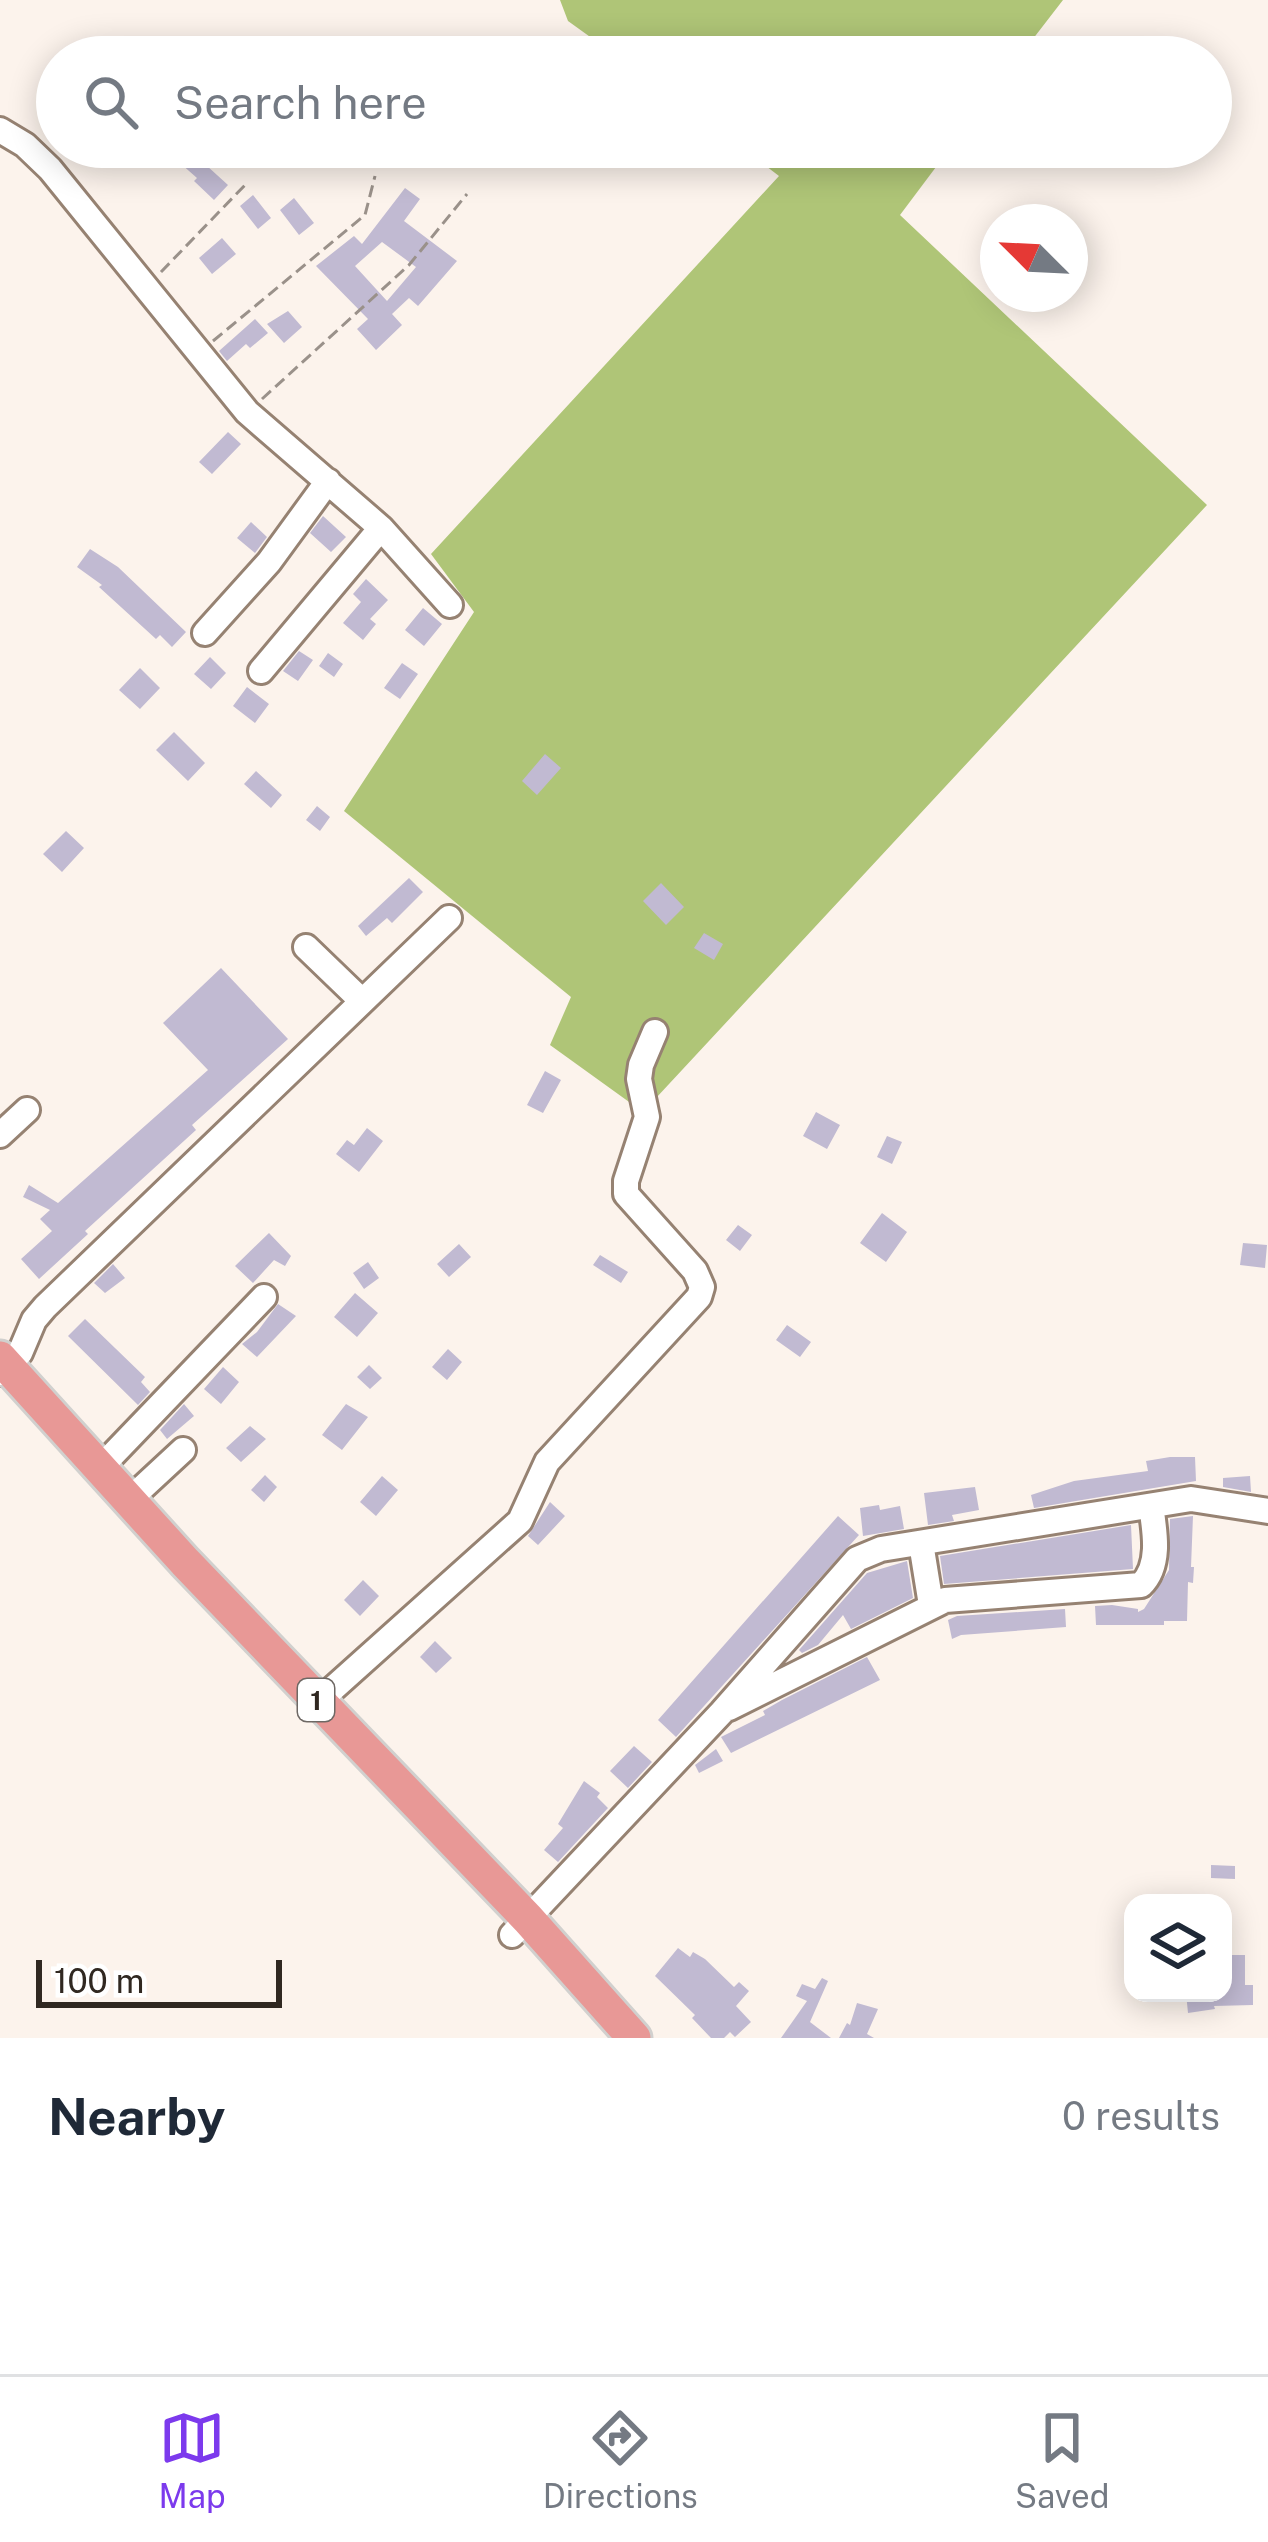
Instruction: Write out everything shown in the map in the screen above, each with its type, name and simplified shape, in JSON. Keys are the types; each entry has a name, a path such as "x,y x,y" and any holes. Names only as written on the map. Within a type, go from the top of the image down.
{"highway":[{"name":"1","path":"2,1372 100,1468 304,1698"},
{"name":"1","path":"2,1372 520,1927 600,2021 634,2038"}],"street":[{"path":"0,130 36,156"},
{"path":"49,168 247,412 381,528 450,605"},
{"path":"205,634 269,562 328,481"},
{"path":"261,671 381,528"},
{"path":"2,1372 20,1353 45,1307 449,918"},
{"path":"306,947 362,1001"},
{"path":"304,1698 520,1521 547,1462 699,1297 702,1287 695,1271 626,1194 646,1117 640,1065 655,1032"},
{"path":"0,1135 27,1110"},
{"path":"100,1468 264,1297"},
{"path":"129,1500 182,1450"},
{"path":"520,1927 722,1712 856,1558 881,1549 1205,1499 1268,1511"},
{"path":"722,1712 931,1605 962,1596 1141,1585 1150,1576 1155,1551 1151,1506"},
{"path":"921,1543 931,1605"}],"path":[{"path":"198,354 365,214 375,176"},
{"path":"147,286 246,184"},
{"path":"247,412 409,265 467,194"}],"green space":[{"path":"560,0 1063,0 1035,36 589,36 568,21"},
{"path":"769,168 935,168 900,215 980,291 980,312 1003,312 1207,505 643,1112 550,1045 571,997 344,811 474,612 431,554 779,176"}],"building":[{"path":"186,168 209,168 228,185 214,200 194,181 197,178"},
{"path":"405,188 420,199 404,221 457,261 418,306 409,298 392,314 402,325 376,350 357,329 368,319 316,266 354,236 362,244","holes":["382,242 416,267 387,301 355,266"]},
{"path":"253,195 271,218 258,229 240,206"},
{"path":"294,198 314,223 299,235 280,210"},
{"path":"222,238 236,254 212,274 199,258"},
{"path":"288,311 302,327 284,343 267,324"},
{"path":"255,319 268,333 227,361 219,351"},
{"path":"228,432 241,444 212,474 199,462"},
{"path":"323,516 346,537 331,552 310,533"},
{"path":"251,522 267,537 255,553 237,538"},
{"path":"90,549 118,567 186,632 172,647 160,635 156,639 77,567"},
{"path":"366,579 388,600 370,619 376,624 363,640 343,623 361,602 353,594"},
{"path":"423,608 442,624 424,646 405,630"},
{"path":"299,651 313,660 298,681 283,671"},
{"path":"328,653 343,664 334,677 319,666"},
{"path":"210,657 226,673 211,689 194,674"},
{"path":"402,663 418,674 400,699 384,688"},
{"path":"140,668 160,688 140,709 119,690"},
{"path":"247,687 269,704 255,723 233,706"},
{"path":"174,732 205,763 188,781 156,750"},
{"path":"545,754 561,768 537,795 522,781"},
{"path":"256,771 282,795 271,808 244,784"},
{"path":"317,806 330,817 320,831 306,820"},
{"path":"66,831 84,848 62,872 43,854"},
{"path":"409,878 423,892 392,923 387,918 366,936 358,926"},
{"path":"661,883 684,907 666,925 643,901"},
{"path":"704,933 723,944 714,960 694,948"},
{"path":"221,968 288,1039 192,1125 196,1130 39,1279 21,1259 52,1231 40,1219 50,1210 23,1197 29,1185 58,1203 208,1070 163,1023"},
{"path":"545,1071 561,1080 543,1113 527,1105"},
{"path":"816,1112 840,1125 827,1149 803,1136"},
{"path":"367,1128 383,1141 359,1172 336,1154 347,1140 354,1145"},
{"path":"887,1136 902,1142 892,1164 877,1157"},
{"path":"882,1213 907,1232 886,1262 860,1243"},
{"path":"738,1225 752,1235 740,1251 726,1240"},
{"path":"269,1233 291,1256 285,1266 274,1260 253,1283 235,1266"},
{"path":"1243,1243 1267,1245 1265,1268 1240,1265"},
{"path":"459,1244 471,1257 449,1277 437,1264"},
{"path":"600,1255 628,1272 621,1283 593,1265"},
{"path":"368,1262 379,1278 364,1289 353,1273"},
{"path":"113,1264 125,1278 105,1293 94,1283"},
{"path":"355,1293 378,1313 357,1337 334,1317"},
{"path":"278,1304 296,1316 257,1357 242,1344"},
{"path":"85,1319 145,1377 141,1382 150,1392 138,1405 68,1336"},
{"path":"787,1325 811,1342 800,1357 776,1340"},
{"path":"448,1349 462,1362 447,1380 432,1367"},
{"path":"369,1365 382,1378 370,1389 357,1377"},
{"path":"223,1367 239,1382 221,1404 204,1389"},
{"path":"184,1404 194,1416 167,1439 160,1430"},
{"path":"346,1404 368,1417 342,1450 322,1435"},
{"path":"250,1426 266,1439 241,1462 226,1448"},
{"path":"1195,1457 1196,1481 1034,1508 1031,1495 1074,1481 1148,1471 1146,1461"},
{"path":"265,1475 277,1487 264,1502 251,1490"},
{"path":"382,1476 398,1490 376,1516 360,1502"},
{"path":"1250,1476 1251,1492 1223,1487 1223,1478"},
{"path":"975,1487 979,1510 928,1525 924,1493"},
{"path":"550,1502 565,1516 538,1545 528,1536"},
{"path":"879,1505 880,1510 900,1506 904,1529 863,1536 860,1508"},
{"path":"838,1516 859,1535 676,1737 658,1720"},
{"path":"1193,1516 1194,1567 1193,1583 1188,1582 1187,1621 1096,1625 1095,1606 1144,1609 1169,1570 1170,1519"},
{"path":"1131,1525 1133,1569 944,1584 940,1556"},
{"path":"907,1561 913,1598 851,1629 843,1615 818,1645 802,1653 799,1650 867,1573"},
{"path":"363,1580 379,1596 360,1616 344,1600"},
{"path":"1065,1609 1066,1627 952,1639 948,1620 957,1616"},
{"path":"435,1641 452,1658 436,1673 420,1657"},
{"path":"867,1657 880,1680 731,1753 721,1737 765,1715 763,1711 782,1700"},
{"path":"634,1746 652,1762 628,1788 610,1771"},
{"path":"716,1749 723,1761 699,1773 695,1765"},
{"path":"584,1781 600,1793 597,1797 608,1808 558,1862 544,1850 563,1828 558,1824"},
{"path":"1211,1865 1235,1866 1235,1879 1211,1878"},
{"path":"678,1948 690,1957 693,1952 705,1959 734,1987 739,1982 749,1991 736,2006 751,2022 735,2037 730,2032 724,2038 711,2038 655,1976"},
{"path":"1232,1955 1245,1955 1245,1985 1253,1985 1253,2005 1214,2006 1188,2013 1187,2002 1232,2002"},
{"path":"822,1978 828,1981 810,2022 831,2038 781,2038 807,2001 796,1996 802,1984 815,1989"},
{"path":"857,2003 878,2009 867,2034 874,2038 839,2038 850,2025"}]}
